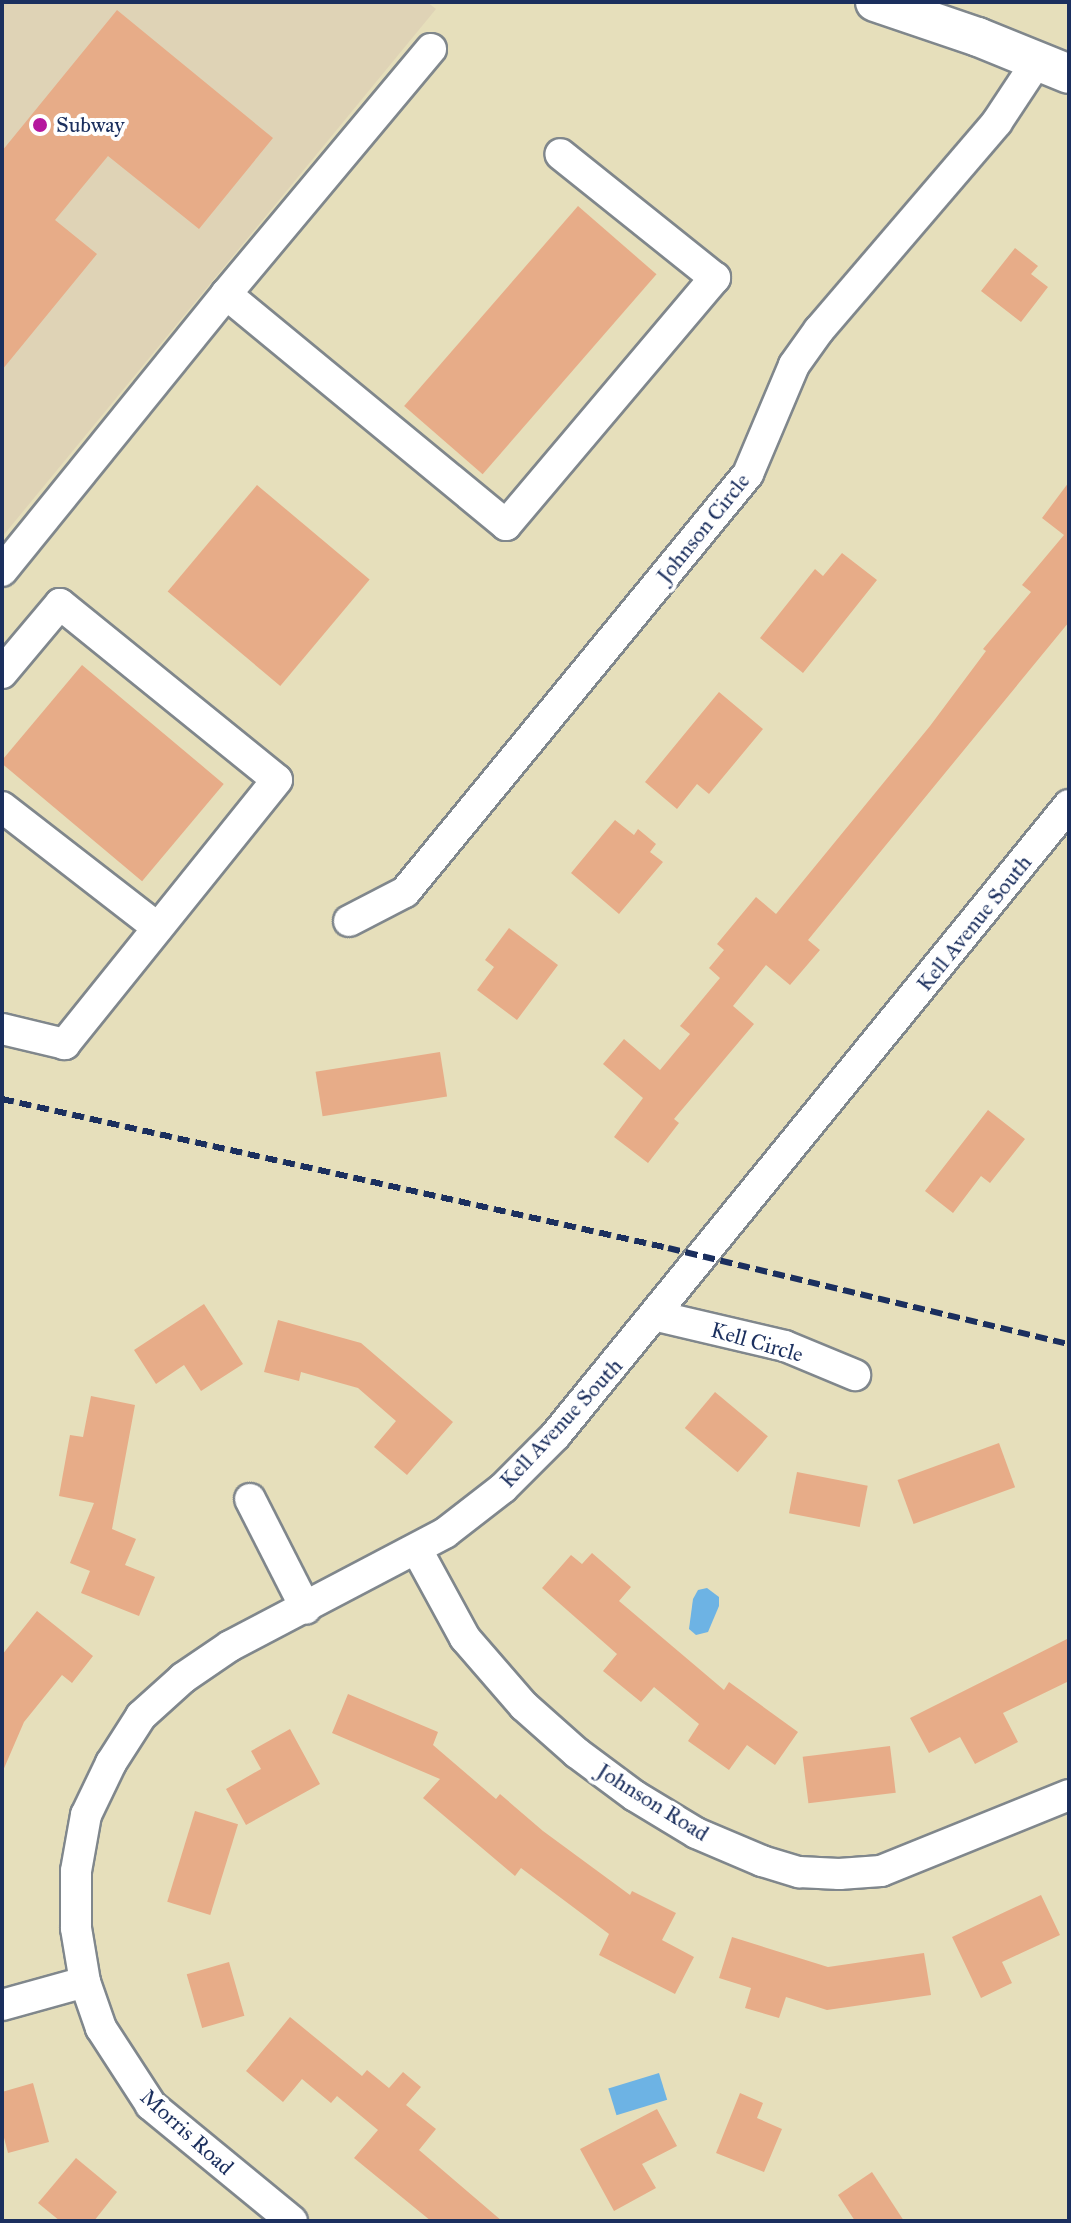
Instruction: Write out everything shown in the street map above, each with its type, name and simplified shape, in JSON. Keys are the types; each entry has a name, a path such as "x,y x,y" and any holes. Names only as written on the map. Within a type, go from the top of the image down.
{"main road":[{"path":"875,2 1053,67"}],"street":[{"path":"2,571 226,294 431,49"},
{"name":"Johnson Circle","path":"349,921 405,892 748,474 794,365 819,330 997,122 1053,67"},
{"path":"226,294 506,525 715,278 560,154"},
{"path":"2,673 60,604 277,780 65,1044 2,1029"},
{"name":"Kell Avenue South","path":"85,1982 76,1928 76,1871 86,1815 111,1763 141,1716 183,1678 230,1646 417,1550 503,1488 555,1436 657,1316 1069,805"},
{"path":"2,807 158,928"},
{"name":"Kell Circle","path":"657,1316 785,1346 855,1375"},
{"path":"250,1499 306,1609"},
{"name":"Johnson Road","path":"417,1550 465,1638 534,1715 577,1753 635,1796 696,1833 762,1861 799,1872 839,1874 881,1871 1069,1795"},
{"path":"2,2005 85,1982"},
{"name":"Morris Road","path":"85,1982 101,2028 151,2105 292,2221"}],"shaded area":[{"path":"2,2 427,2 436,9 2,537"}],"water":[{"path":"707,1588 719,1597 719,1606 708,1632 696,1635 689,1629 693,1599 698,1590"},
{"path":"659,2073 667,2100 617,2115 608,2088"}],"building":[{"path":"117,10 273,138 199,229 108,156 55,220 97,254 2,370 2,151"},
{"path":"578,206 656,274 483,474 404,406"},
{"path":"1015,248 1038,266 1031,274 1048,287 1021,322 981,291"},
{"path":"1069,482 1069,622 808,940 820,950 790,985 766,965 733,1006 754,1024 674,1119 679,1123 648,1163 614,1137 643,1098 603,1064 624,1039 660,1070 690,1034 680,1026 720,978 709,968 724,950 717,944 756,897 776,914 930,726 986,651 983,649 1031,592 1022,585 1064,535 1042,518"},
{"path":"257,485 370,579 280,686 168,591"},
{"path":"842,553 877,580 803,673 760,638 815,569 823,576"},
{"path":"82,665 224,784 142,881 2,764"},
{"path":"719,692 763,729 709,794 697,784 677,809 645,782"},
{"path":"615,820 634,835 638,829 656,844 650,852 663,862 619,914 571,873"},
{"path":"509,928 558,965 517,1020 477,990 494,967 485,960"},
{"path":"440,1052 447,1096 323,1116 316,1072"},
{"path":"988,1110 1025,1139 990,1183 981,1176 953,1213 925,1191"},
{"path":"204,1304 243,1364 201,1391 184,1365 156,1384 134,1350"},
{"path":"278,1320 361,1343 453,1422 407,1475 374,1447 396,1421 358,1388 301,1372 299,1381 264,1372"},
{"path":"715,1392 768,1436 738,1472 685,1428"},
{"path":"91,1396 135,1405 112,1529 136,1539 125,1565 155,1577 139,1616 81,1593 90,1571 70,1563 94,1503 59,1496 70,1435 83,1437"},
{"path":"999,1443 1015,1487 914,1524 898,1480"},
{"path":"797,1472 868,1486 860,1527 789,1513"},
{"path":"592,1553 631,1587 619,1601 724,1690 729,1682 798,1732 775,1765 747,1745 729,1770 688,1741 699,1724 654,1687 641,1702 603,1671 617,1654 542,1588 571,1555 582,1564"},
{"path":"37,1611 93,1656 72,1683 62,1675 24,1722 2,1773 2,1655"},
{"path":"1069,1638 1069,1681 1003,1713 1018,1742 975,1764 960,1737 929,1753 910,1718"},
{"path":"348,1694 438,1732 433,1745 496,1799 500,1794 543,1831 630,1895 632,1891 676,1913 662,1940 694,1957 675,1994 599,1955 609,1934 521,1868 515,1876 423,1798 440,1779 332,1733"},
{"path":"290,1729 320,1784 246,1825 226,1789 261,1769 251,1751"},
{"path":"890,1746 896,1793 808,1803 803,1757"},
{"path":"195,1811 238,1824 210,1915 167,1902"},
{"path":"1041,1895 1060,1935 1002,1962 1012,1983 981,1998 952,1937"},
{"path":"732,1937 828,1967 924,1953 931,1995 827,2010 786,1997 779,2018 745,2008 751,1988 719,1978"},
{"path":"229,1962 244,2016 202,2028 187,1974"},
{"path":"290,2017 362,2076 367,2070 389,2088 403,2072 421,2087 406,2105 436,2129 419,2150 502,2221 431,2221 354,2158 378,2130 337,2096 331,2103 302,2079 283,2102 246,2071"},
{"path":"33,2083 49,2142 8,2153 2,2130 2,2092"},
{"path":"740,2093 763,2103 757,2118 782,2129 764,2172 716,2153"},
{"path":"657,2109 677,2146 642,2164 656,2188 614,2211 580,2149"},
{"path":"76,2158 117,2192 94,2221 60,2221 38,2203"},
{"path":"872,2172 904,2221 855,2221 838,2195"}],"railway":[{"path":"2,1099 668,1248 1069,1344"}],"place":[{"name":"Subway","path":"40,125"}]}
